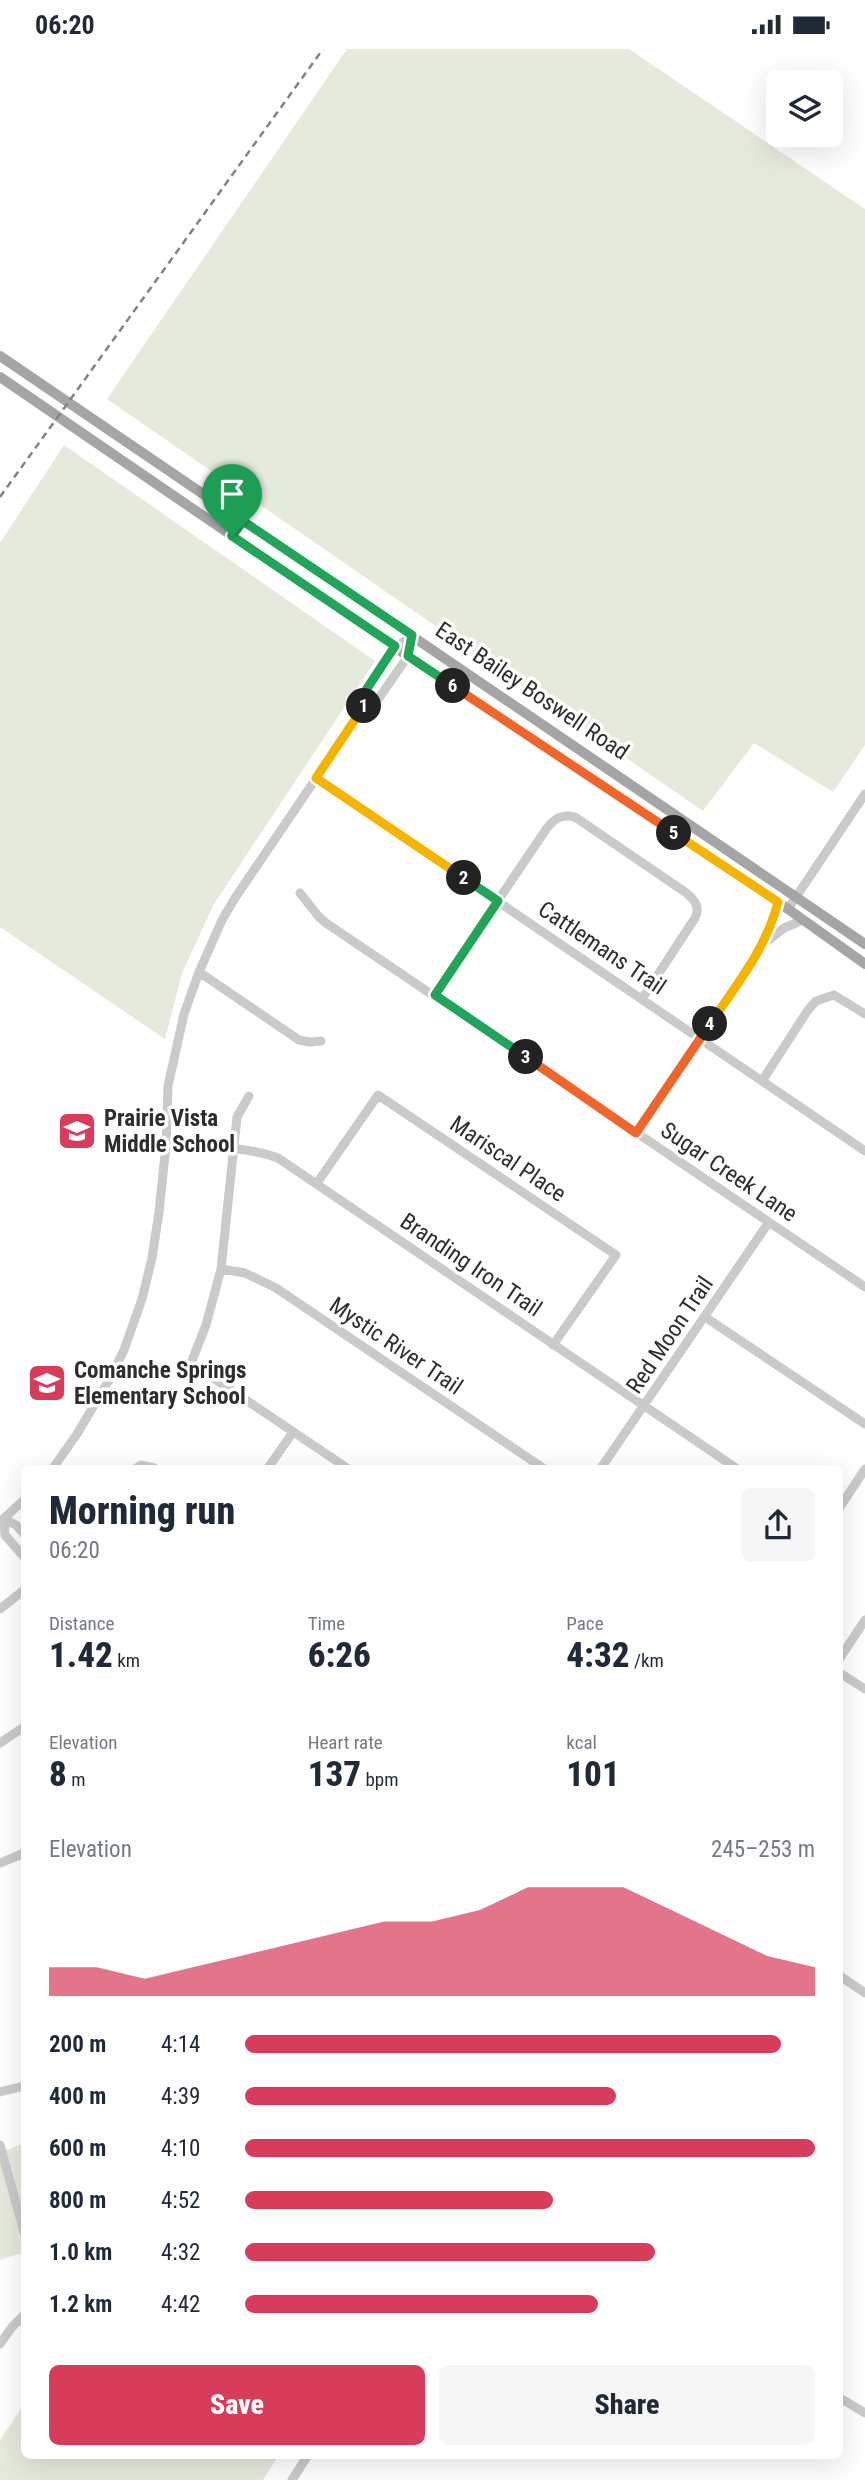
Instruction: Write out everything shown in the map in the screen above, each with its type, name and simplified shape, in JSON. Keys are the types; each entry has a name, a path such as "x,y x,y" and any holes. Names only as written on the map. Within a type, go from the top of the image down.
{"main road":[{"name":"East Bailey Boswell Road","path":"0,356 865,944"},
{"name":"East Bailey Boswell Road","path":"0,377 865,964"},
{"path":"232,536 243,521"}],"street":[{"path":"363,709 366,690 395,646 412,635"},
{"path":"55,1465 92,1412 131,1333 153,1248 166,1145 171,1070 184,1014 199,972 235,898 363,709 379,698 408,656 412,635"},
{"name":"Cattlemans Trail","path":"316,778 865,1151"},
{"path":"636,1133 764,944 783,906 796,897 865,794"},
{"path":"435,995 547,828 560,816 575,817 685,892 697,905 698,913 642,999"},
{"name":"Sugar Creek Lane","path":"300,893 318,917 326,923 865,1287"},
{"path":"764,944 784,928 803,920"},
{"path":"199,972 299,1040 321,1041"},
{"path":"762,1081 816,1002 834,995 865,1014"},
{"name":"Mariscal Place","path":"317,1183 378,1095 616,1255 553,1345"},
{"path":"249,1096 237,1118 221,1269 191,1363 342,1465"},
{"name":"Branding Iron Trail","path":"166,1145 234,1149 278,1158 732,1465"},
{"name":"Red Moon Trail","path":"603,1465 769,1222"},
{"name":"Mystic River Trail","path":"221,1269 245,1273 276,1288 539,1465"},
{"path":"705,1317 865,1424"},
{"path":"270,1465 293,1432"},
{"path":"843,1502 865,1469"},
{"path":"2,1521 21,1503"},
{"path":"2,1521 16,1525 21,1531"},
{"path":"2,1521 5,1535 21,1554"},
{"path":"0,1609 21,1592"},
{"path":"843,1653 865,1619"},
{"path":"843,1675 865,1689"},
{"path":"0,1743 21,1729"},
{"path":"0,1863 21,1854"},
{"path":"843,1978 865,1993"},
{"path":"0,2092 21,2087"},
{"path":"0,2145 21,2221"},
{"path":"0,2344 21,2318"},
{"path":"843,2400 865,2413"},
{"path":"292,2480 305,2459"}],"shaded area":[{"path":"347,49 629,49 766,142 766,147 774,147 865,209 865,745 833,792 754,743 703,811 107,399"},
{"path":"64,445 375,661 214,904 182,973 165,1039 0,927 0,543"},
{"path":"21,2144 21,2253 0,2260 0,2153"},
{"path":"21,2408 21,2459 276,2459 263,2480 0,2480 0,2440"}],"railway":[{"path":"0,497 323,49"}],"place":[{"name":"Prairie Vista Middle School","path":"77,1131"},
{"name":"Comanche Springs Elementary School","path":"47,1383"}],"route":[{"path":"243,521 412,635 408,656 778,902 764,944 636,1133 435,995 498,901 316,778 363,709 366,690 395,646 232,536 243,521"}]}
